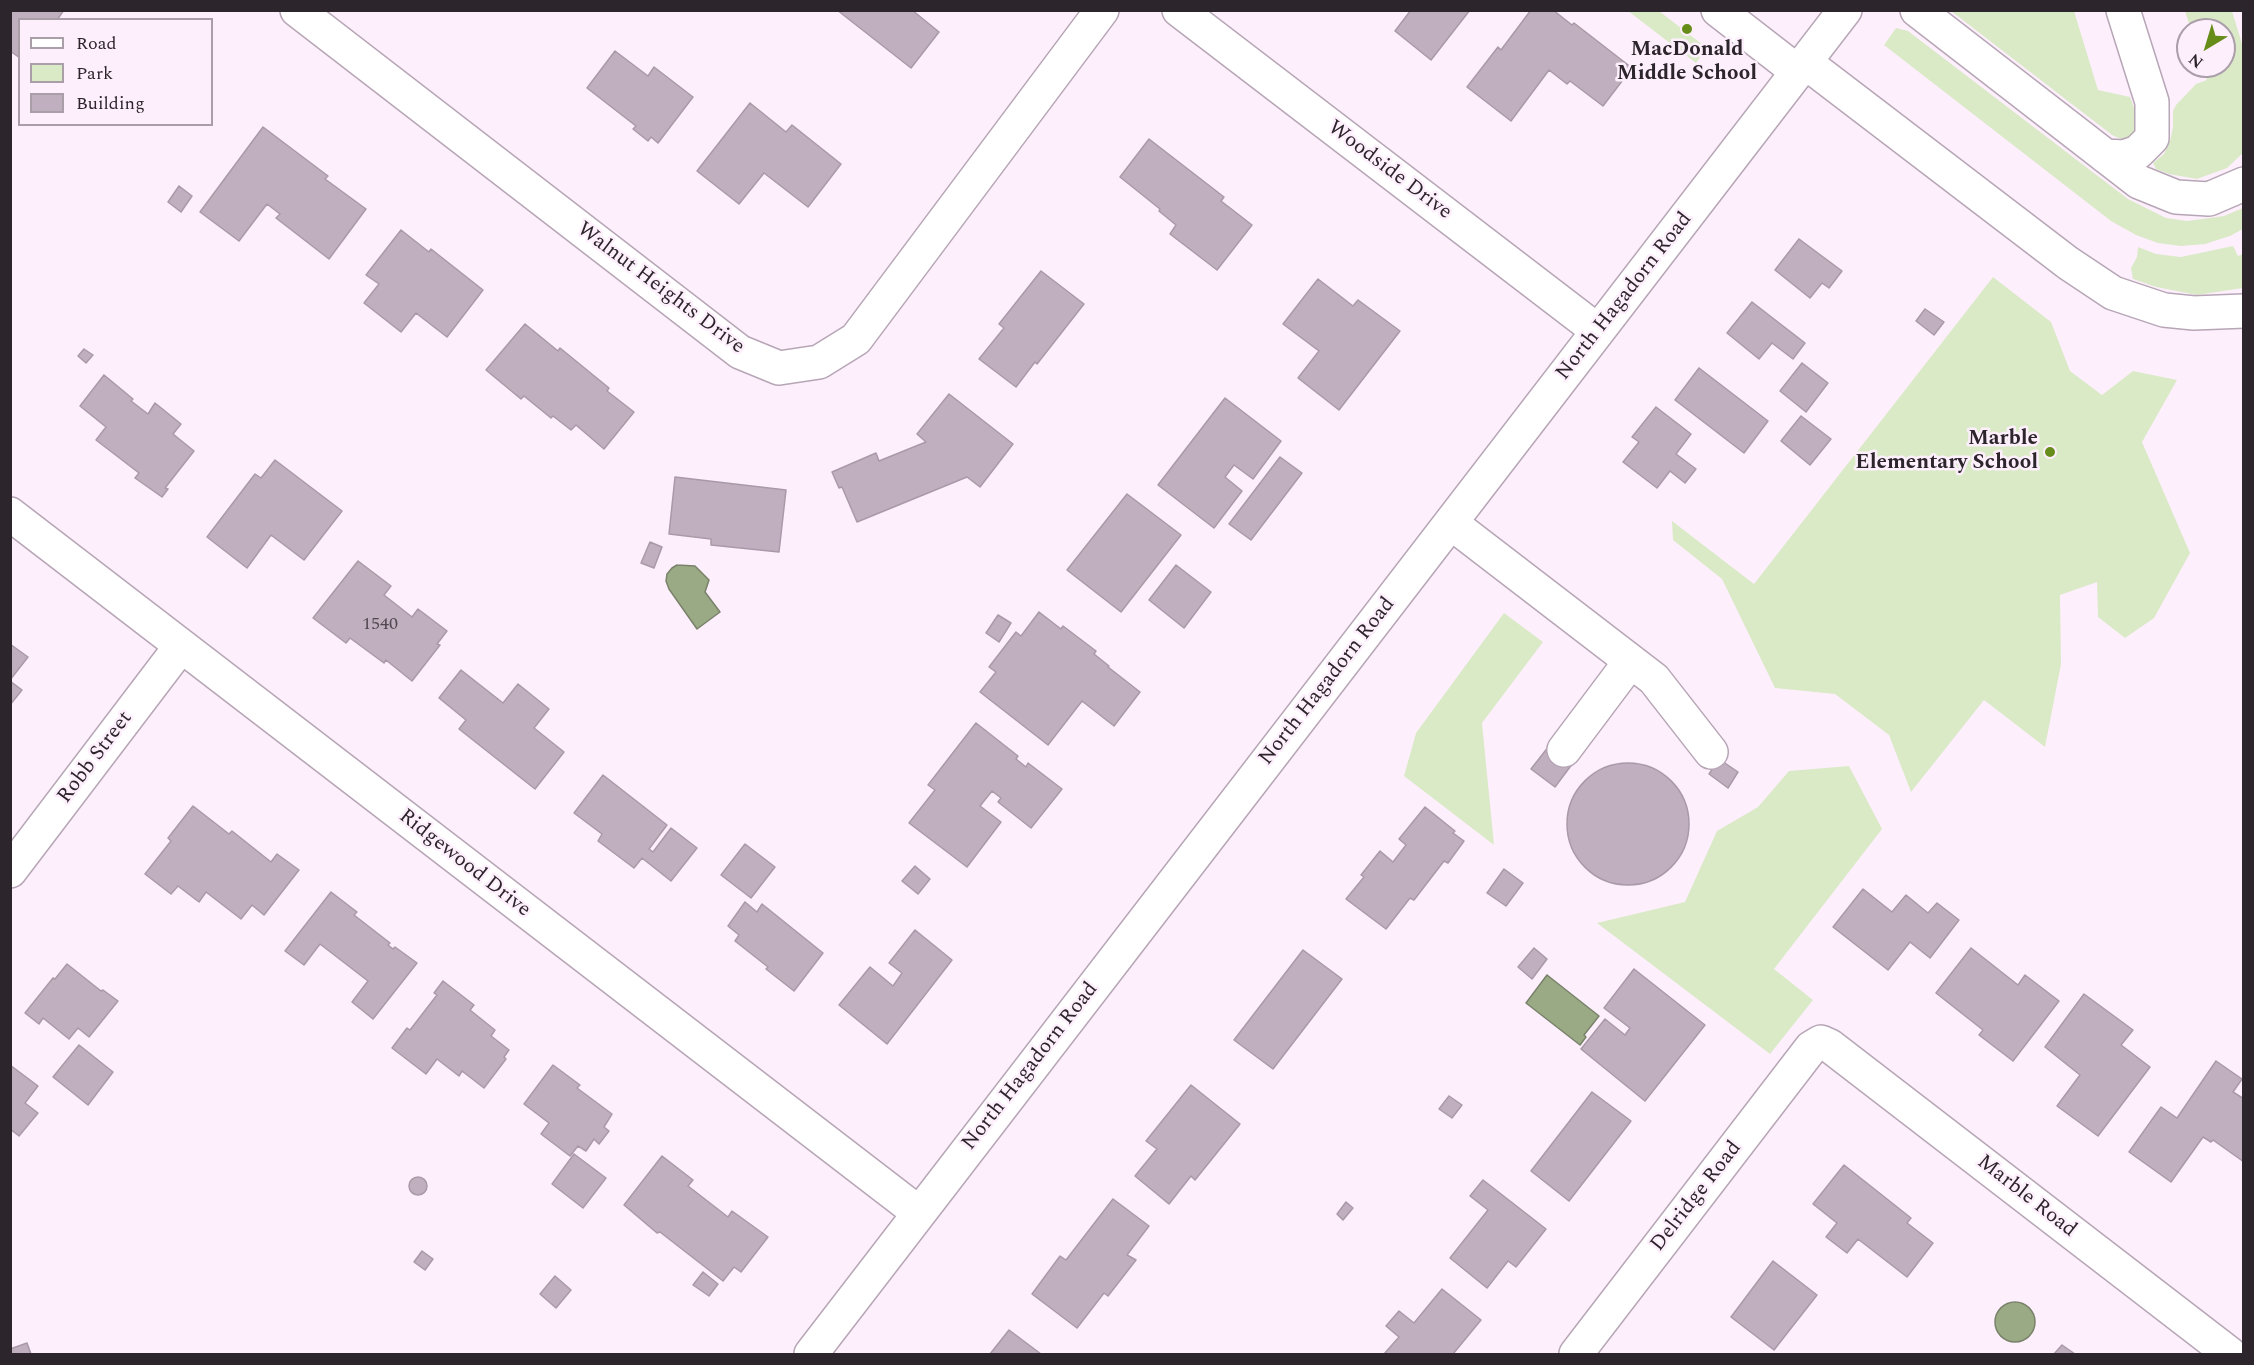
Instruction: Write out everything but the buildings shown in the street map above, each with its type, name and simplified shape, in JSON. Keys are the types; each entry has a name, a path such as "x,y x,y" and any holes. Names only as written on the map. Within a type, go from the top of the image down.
{"street":[{"name":"Walnut Heights Drive","path":"297,10 740,352 779,368 819,362 855,339 1102,10"},
{"name":"Woodside Drive","path":"1179,10 1598,332"},
{"path":"1718,10 1802,67 2068,263 2113,293 2164,310 2194,313 2244,310"},
{"name":"North Hagadorn Road","path":"811,1354 1845,10"},
{"path":"1917,10 2139,182 2176,197 2209,199 2244,184"},
{"path":"2105,156 2124,157 2138,152 2152,138 2152,102 2123,10"},
{"name":"Ridgewood Drive","path":"10,514 919,1213"},
{"path":"1451,523 1654,680 1711,752"},
{"name":"Robb Street","path":"10,871 181,646"},
{"path":"1564,750 1630,662"},
{"name":"Delridge Road","path":"1576,1354 1811,1048 1821,1042"},
{"name":"Marble Road","path":"1821,1042 1830,1046 2230,1354"}],"green space":[{"path":"1628,11 1659,11 1707,48 1696,63"},
{"path":"1951,11 2074,11 2098,90 2130,97 2138,118 2136,129 2130,137 2121,139 2112,135"},
{"path":"2185,11 2232,11 2234,18 2187,18"},
{"path":"2236,24 2243,47 2243,153 2227,168 2197,179 2156,169 2153,163 2164,154 2170,141 2173,111 2176,105 2196,84 2207,80 2206,78 2236,78"},
{"path":"1896,28 1908,31 2128,199 2166,218 2187,221 2224,216 2243,208 2243,229 2205,244 2181,246 2158,243 2136,235 2111,221 1884,45"},
{"path":"2233,246 2238,256 2243,254 2243,288 2197,295 2156,287 2133,279 2131,268 2137,257 2138,247 2156,254 2181,257"},
{"path":"1993,277 2051,322 2070,371 2102,395 2133,371 2177,380 2142,442 2190,553 2154,618 2125,638 2098,617 2097,582 2060,595 2061,664 2045,747 1984,700 1911,792 1889,735 1835,694 1775,688 1722,579 1673,540 1672,521 1754,584"},
{"path":"1504,613 1543,642 1482,723 1494,845 1404,776 1416,733"},
{"path":"1849,766 1882,829 1774,969 1813,1000 1770,1054 1597,923 1685,902 1717,831 1758,807 1789,771"}],"shaded area":[{"path":"677,565 695,566 709,580 705,592 720,612 697,629 669,589 666,581 667,574"},
{"path":"1547,975 1599,1016 1584,1035 1586,1037 1580,1045 1526,1003"},
{"path":"2015,1302 2029,1308 2035,1322 2029,1336 2015,1342 2001,1336 1995,1322 2001,1308"}],"place":[{"name":"MacDonald Middle School","path":"1687,29"},
{"name":"Marble Elementary School","path":"2050,452"}]}
